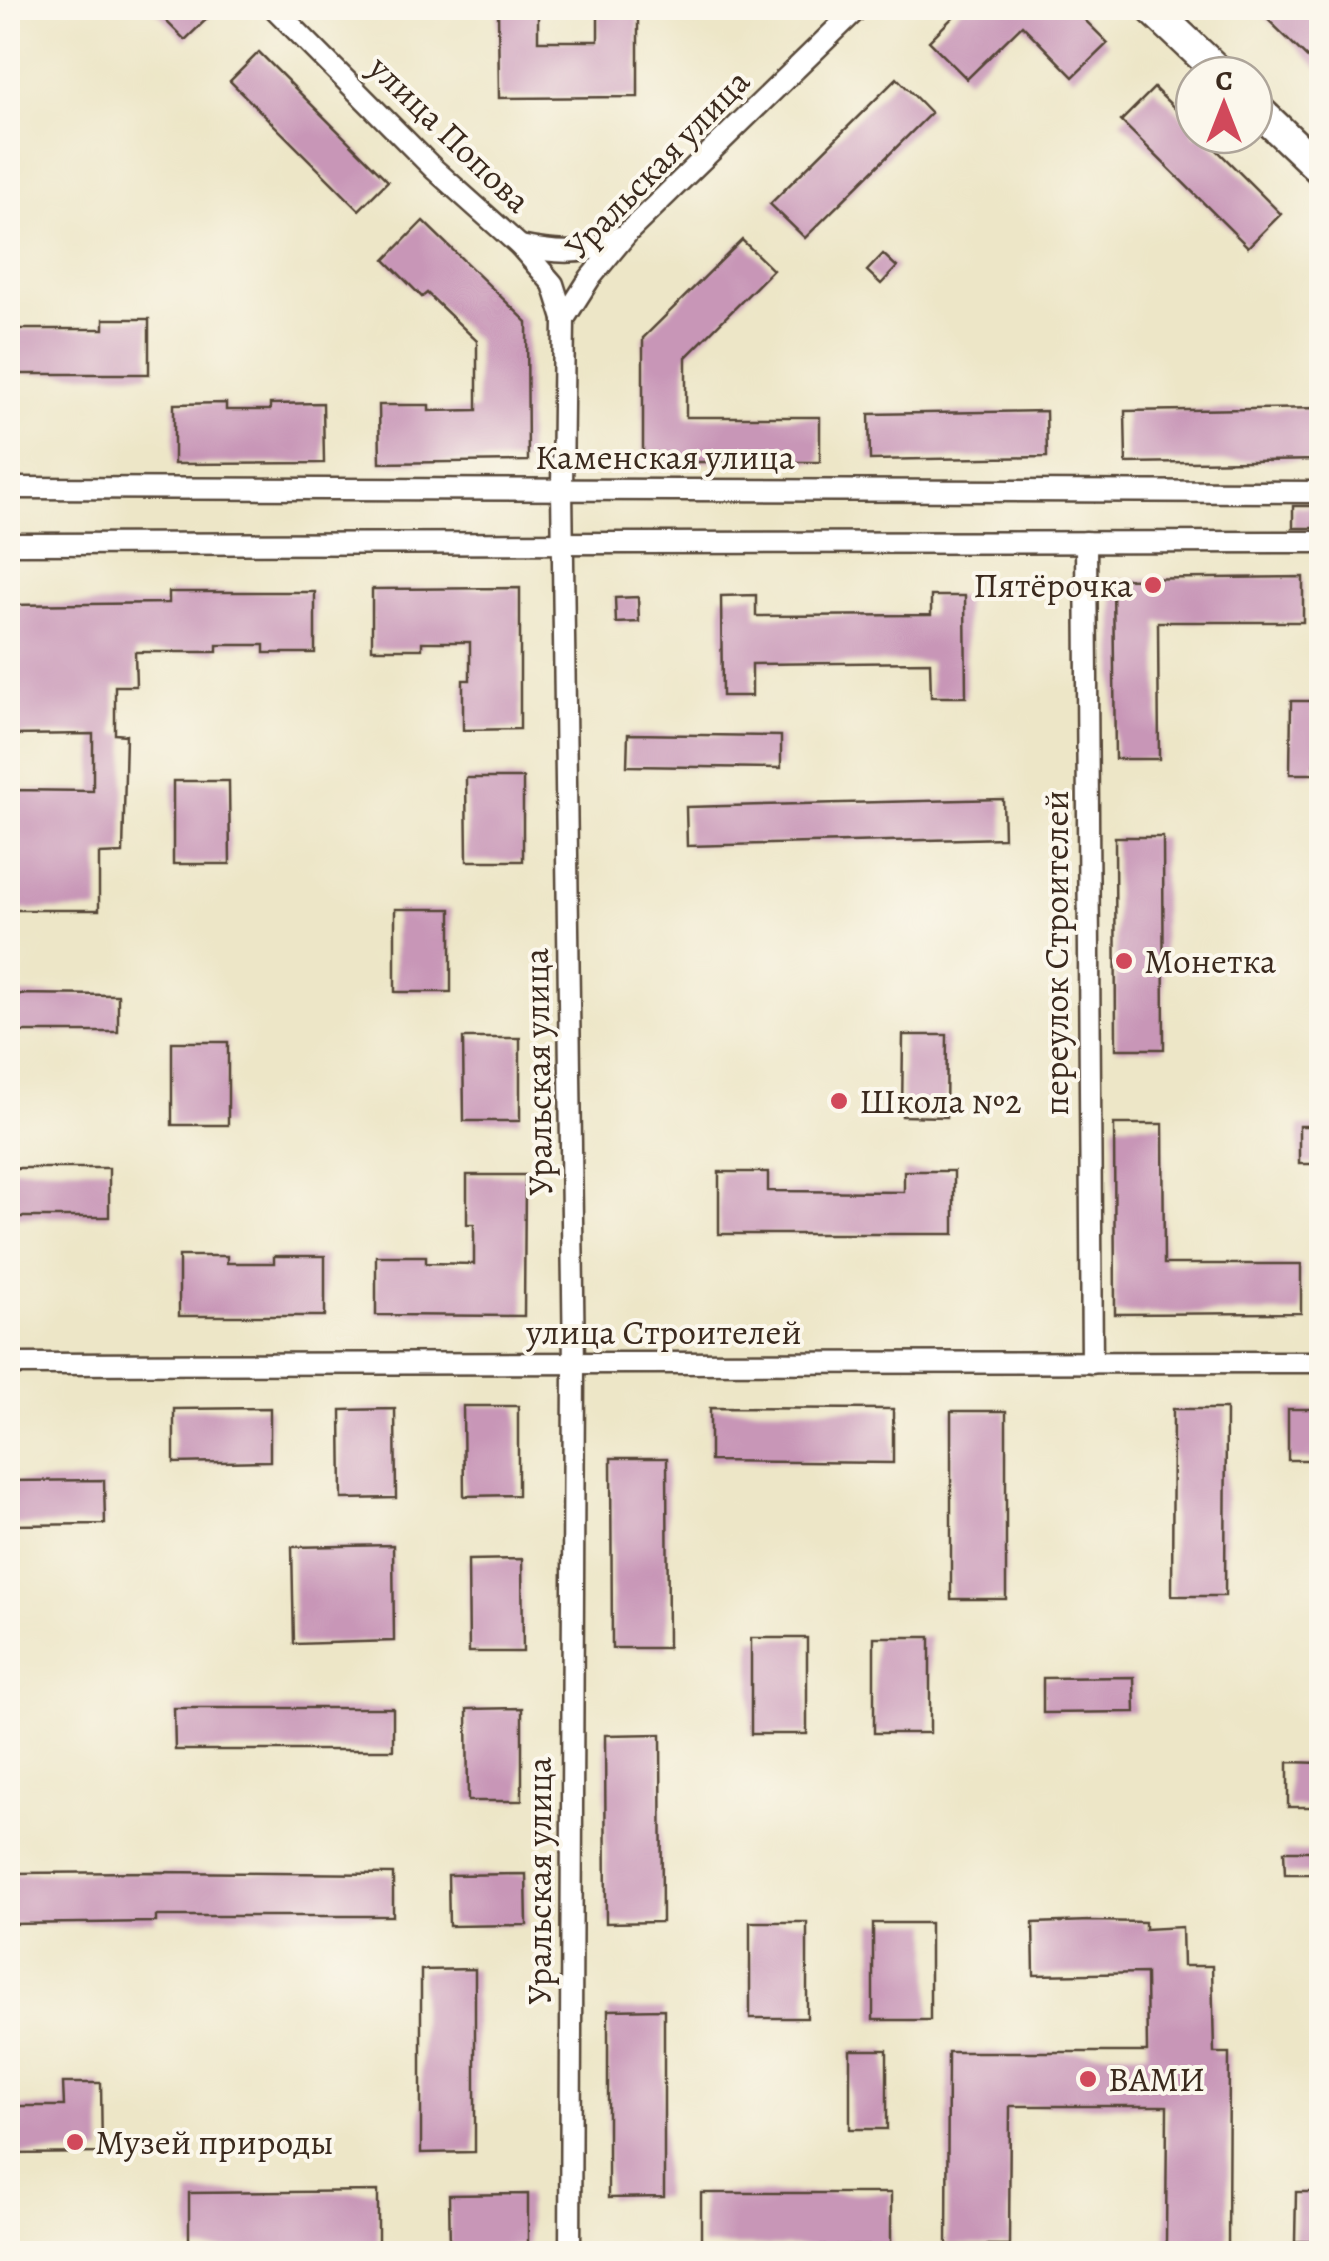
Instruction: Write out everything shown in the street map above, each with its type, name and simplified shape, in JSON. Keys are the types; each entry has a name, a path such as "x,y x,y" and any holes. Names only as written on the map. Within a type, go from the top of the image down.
{"main road":[{"path":"1151,8 1201,55"},
{"path":"1274,125 1322,171"}],"street":[{"name":"улица Попова","path":"274,8 434,169 520,246 553,284 564,320"},
{"name":"Уральская улица","path":"570,2254 574,1365 562,489 564,320 590,278 629,231 858,8"},
{"path":"520,246 570,252 612,242 629,231"},
{"name":"Каменская улица","path":"8,488 1322,492"},
{"name":"переулок Строителей","path":"1086,542 1092,1363"},
{"path":"8,544 1322,542"},
{"name":"улица Строителей","path":"8,1364 1322,1362"}],"building":[{"path":"153,8 218,8 185,40"},
{"path":"498,8 538,8 538,41 598,41 598,8 638,8 638,97 499,98"},
{"path":"962,8 1073,8 1108,43 1073,77 1022,25 967,79 929,41"},
{"path":"1256,8 1322,8 1322,72"},
{"path":"259,52 388,181 359,210 230,81"},
{"path":"897,78 931,113 805,238 770,204"},
{"path":"1154,88 1174,108 1174,155 1222,155 1281,214 1248,247 1121,121"},
{"path":"423,221 527,322 528,461 380,463 379,405 429,405 429,411 477,410 477,341 427,293 422,297 385,260"},
{"path":"742,240 773,270 686,357 686,417 820,417 820,462 643,462 643,338"},
{"path":"883,254 897,267 881,284 867,271"},
{"path":"104,319 149,319 149,374 8,374 8,329 104,329"},
{"path":"226,403 226,410 270,410 270,404 323,403 324,463 174,464 174,404"},
{"path":"1322,408 1322,460 1126,463 1125,411"},
{"path":"1046,411 1047,457 870,460 869,414"},
{"path":"1293,506 1314,506 1314,528 1293,528"},
{"path":"1303,577 1303,622 1158,622 1159,759 1115,759 1113,579"},
{"path":"520,588 520,729 463,730 463,680 470,680 470,642 422,642 422,649 372,649 372,589"},
{"path":"169,592 315,592 315,653 264,653 264,645 217,645 217,652 135,652 136,686 115,686 115,734 126,735 123,853 99,854 99,910 8,910 8,790 93,791 93,734 8,735 8,605 169,603"},
{"path":"756,595 756,616 931,615 931,596 965,596 966,697 931,697 930,662 752,664 752,696 722,696 721,596"},
{"path":"638,597 639,622 616,623 615,598"},
{"path":"1291,701 1314,701 1314,718 1322,718 1322,764 1314,764 1314,774 1290,774"},
{"path":"628,734 781,736 781,768 627,766"},
{"path":"466,778 523,778 523,861 467,861"},
{"path":"173,781 229,781 230,864 173,864"},
{"path":"1003,799 1004,838 687,846 686,807"},
{"path":"1115,837 1163,837 1164,1049 1116,1049"},
{"path":"395,909 451,909 451,992 395,992"},
{"path":"8,994 118,995 118,1032 8,1032"},
{"path":"903,1035 947,1035 946,1117 902,1116"},
{"path":"463,1038 520,1038 520,1121 464,1121"},
{"path":"172,1042 228,1042 228,1125 172,1125"},
{"path":"1114,1124 1163,1124 1164,1264 1301,1264 1301,1313 1115,1314"},
{"path":"1299,1126 1322,1126 1322,1164 1299,1164"},
{"path":"8,1168 109,1168 109,1217 8,1217"},
{"path":"904,1171 954,1171 954,1234 719,1234 719,1172 768,1172 768,1191 904,1192"},
{"path":"467,1175 525,1175 524,1316 376,1315 376,1256 426,1256 426,1263 474,1264 474,1224 467,1224"},
{"path":"179,1256 227,1256 227,1263 274,1263 274,1256 325,1256 325,1316 179,1316"},
{"path":"463,1406 518,1406 518,1495 464,1496"},
{"path":"270,1408 270,1461 174,1463 174,1409"},
{"path":"710,1408 893,1409 893,1463 710,1461"},
{"path":"395,1409 396,1498 342,1499 341,1410"},
{"path":"1173,1409 1226,1409 1225,1596 1172,1596"},
{"path":"1288,1409 1322,1409 1322,1460 1288,1460"},
{"path":"951,1411 1006,1411 1006,1599 951,1599"},
{"path":"611,1458 667,1458 668,1648 612,1648"},
{"path":"104,1480 105,1524 8,1525 8,1481"},
{"path":"393,1545 394,1641 294,1644 292,1547"},
{"path":"522,1559 523,1652 469,1652 468,1560"},
{"path":"874,1637 930,1637 930,1733 874,1733"},
{"path":"751,1638 807,1638 807,1734 751,1734"},
{"path":"1134,1677 1135,1712 1043,1713 1043,1678"},
{"path":"174,1708 393,1708 393,1750 175,1750"},
{"path":"522,1708 522,1801 468,1801 467,1709"},
{"path":"661,1734 662,1922 606,1923 605,1735"},
{"path":"1288,1762 1322,1763 1322,1807 1288,1807"},
{"path":"1284,1851 1310,1851 1311,1874 1285,1874"},
{"path":"8,1873 393,1874 393,1916 156,1916 156,1922 8,1924"},
{"path":"526,1874 527,1925 449,1926 448,1875"},
{"path":"750,1922 807,1922 807,2018 750,2018"},
{"path":"1145,1922 1145,1929 1182,1927 1183,1966 1212,1966 1214,2053 1229,2053 1228,2246 1166,2245 1167,2106 1010,2106 1009,2245 947,2245 948,2052 1147,2052 1146,1973 1034,1975 1033,1923"},
{"path":"873,1923 930,1923 930,2020 873,2020"},
{"path":"475,1969 475,2152 421,2153 421,1970"},
{"path":"664,2009 664,2197 608,2198 608,2010"},
{"path":"850,2050 887,2050 887,2129 850,2129"},
{"path":"63,2083 101,2083 102,2153 8,2154 8,2106 64,2106"},
{"path":"378,2191 378,2248 189,2250 189,2193"},
{"path":"1296,2192 1322,2192 1322,2242 1295,2241"},
{"path":"701,2193 891,2193 891,2246 701,2246"},
{"path":"528,2194 528,2246 450,2247 449,2195"}],"place":[{"name":"Пятёрочка","path":"1153,585"},
{"name":"Монетка","path":"1124,961"},
{"name":"Школа №2","path":"839,1101"},
{"name":"ВАМИ","path":"1088,2079"},
{"name":"Музей природы","path":"75,2142"}]}
